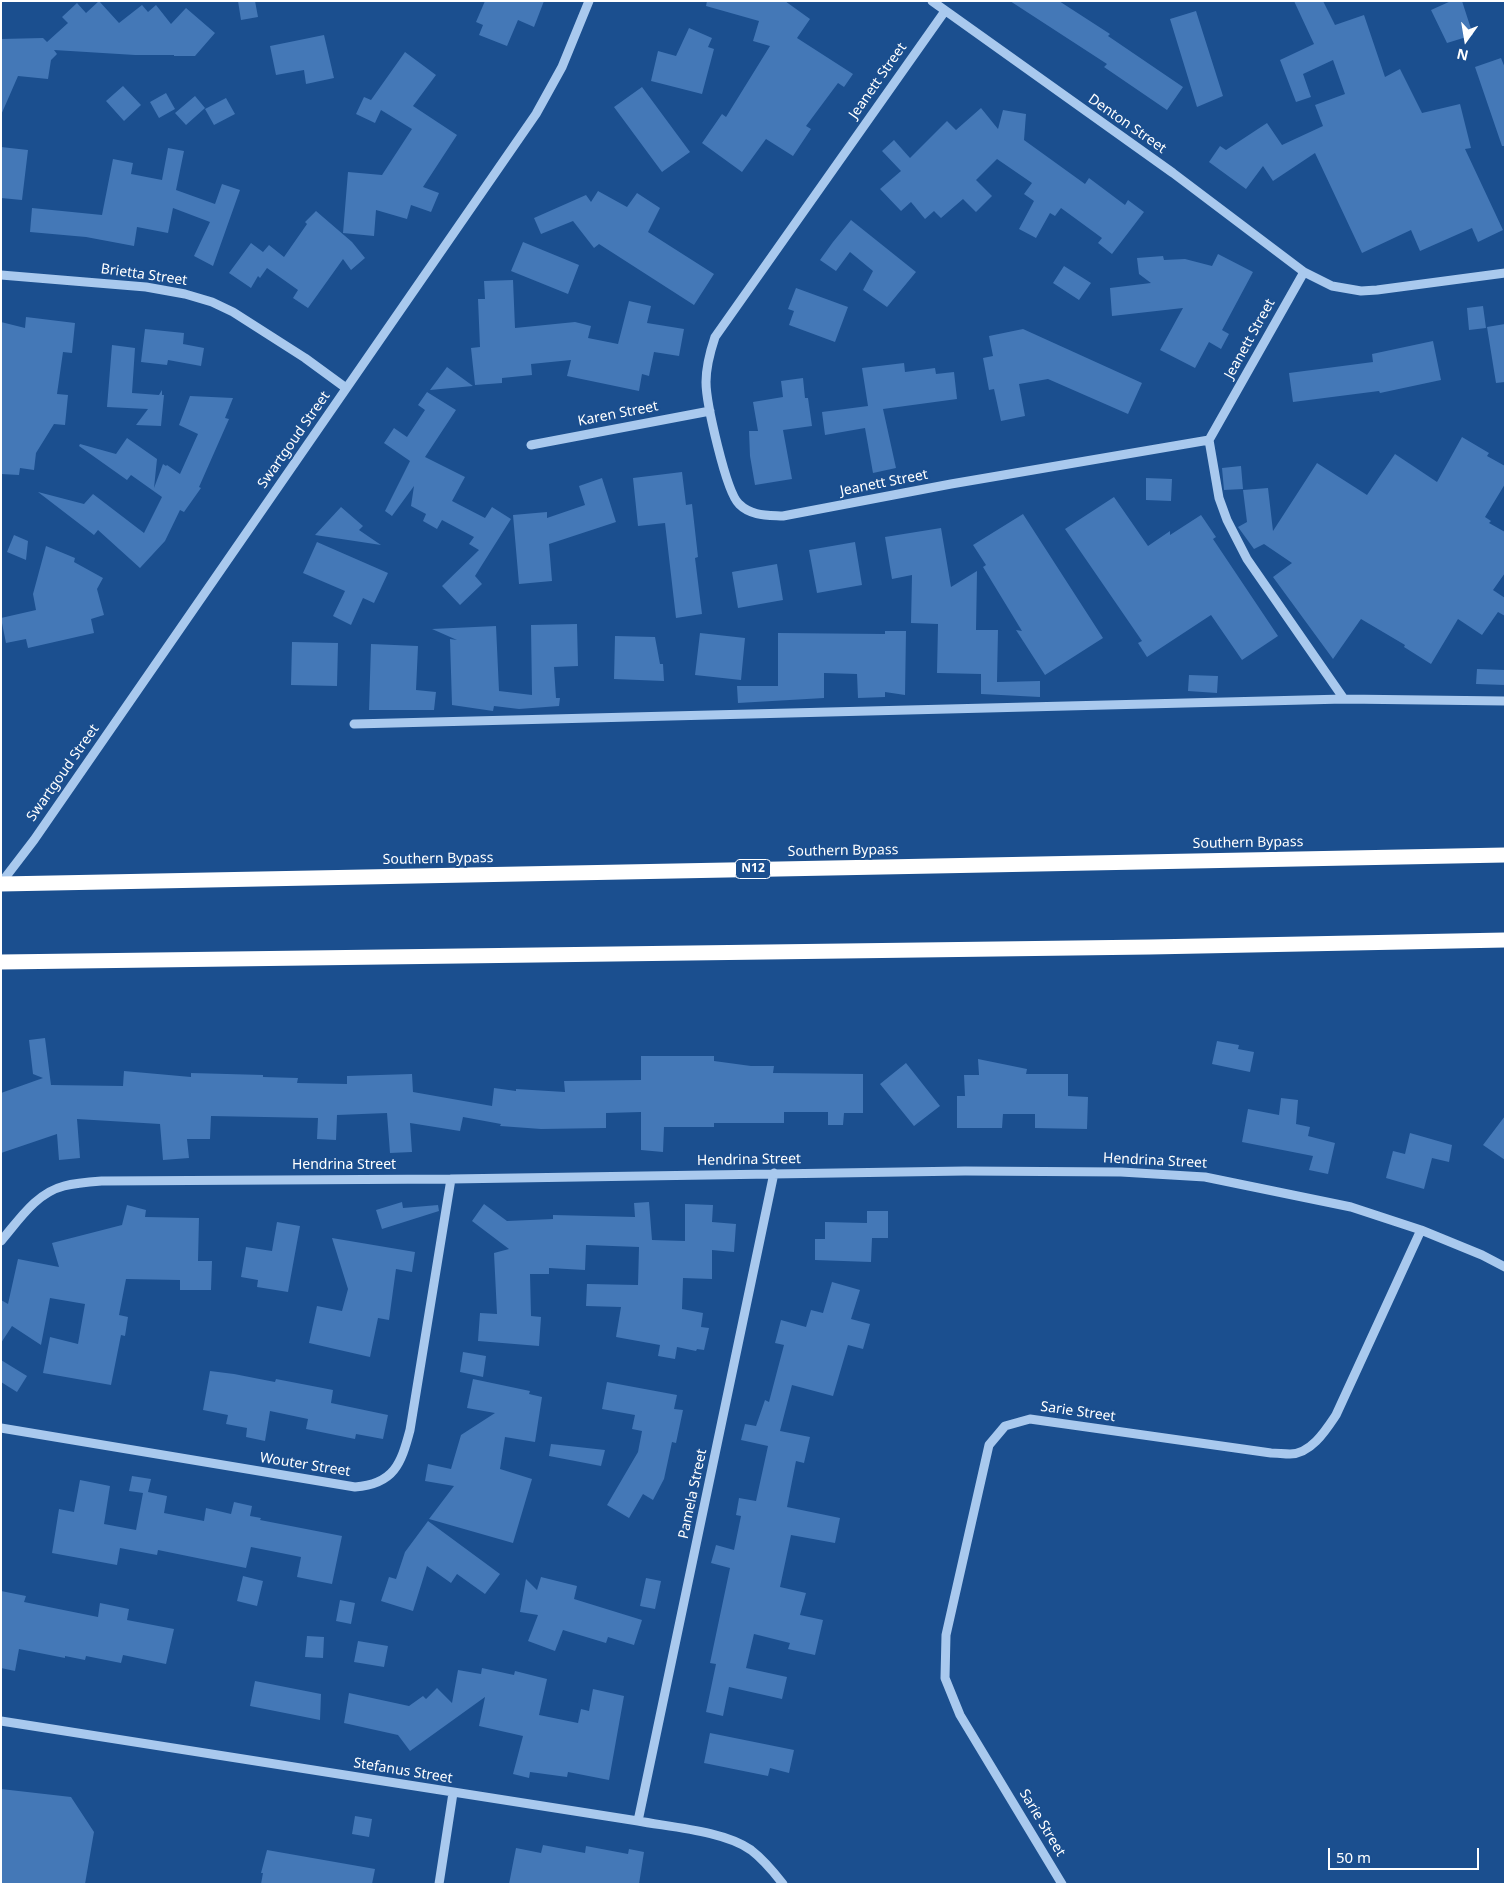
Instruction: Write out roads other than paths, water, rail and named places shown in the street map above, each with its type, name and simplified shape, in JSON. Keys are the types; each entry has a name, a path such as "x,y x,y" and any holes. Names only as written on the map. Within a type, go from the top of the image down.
{"highway":[{"name":"Southern Bypass","path":"1,883 1505,855"},
{"path":"1,962 1505,940"}],"street":[{"name":"Swartgoud Street","path":"1,883 34,840 536,114 562,68 589,1"},
{"name":"Denton Street","path":"932,1 1173,173 1304,272"},
{"name":"Jeanett Street","path":"945,11 715,337 706,365 706,383 710,411 731,490 738,504 749,512 783,516 951,484 1209,440 1304,272"},
{"path":"1304,272 1332,286 1361,291 1505,273"},
{"name":"Brietta Street","path":"1,276 146,287 185,294 212,302 233,312 297,353 346,388"},
{"name":"Karen Street","path":"531,445 710,411"},
{"path":"1209,440 1219,498 1227,520 1243,552 1344,699"},
{"path":"354,724 1344,699 1505,701"},
{"name":"Hendrina Street","path":"1,1241 40,1198 64,1186 103,1181 774,1173 1121,1172 1205,1177 1351,1207 1421,1230 1482,1255 1505,1267"},
{"name":"Pamela Street","path":"638,1821 774,1173"},
{"name":"Wouter Street","path":"1,1428 355,1487 366,1486 387,1478 404,1454 410,1430 451,1178"},
{"name":"Sarie Street","path":"1062,1884 960,1715 945,1678 946,1636 989,1445 1005,1426 1030,1419 1271,1453 1292,1454 1303,1451 1321,1436 1336,1415 1421,1230"},
{"name":"Stefanus Street","path":"1,1721 638,1821 730,1839 750,1849 768,1864 783,1884"},
{"path":"439,1884 453,1793"}]}
